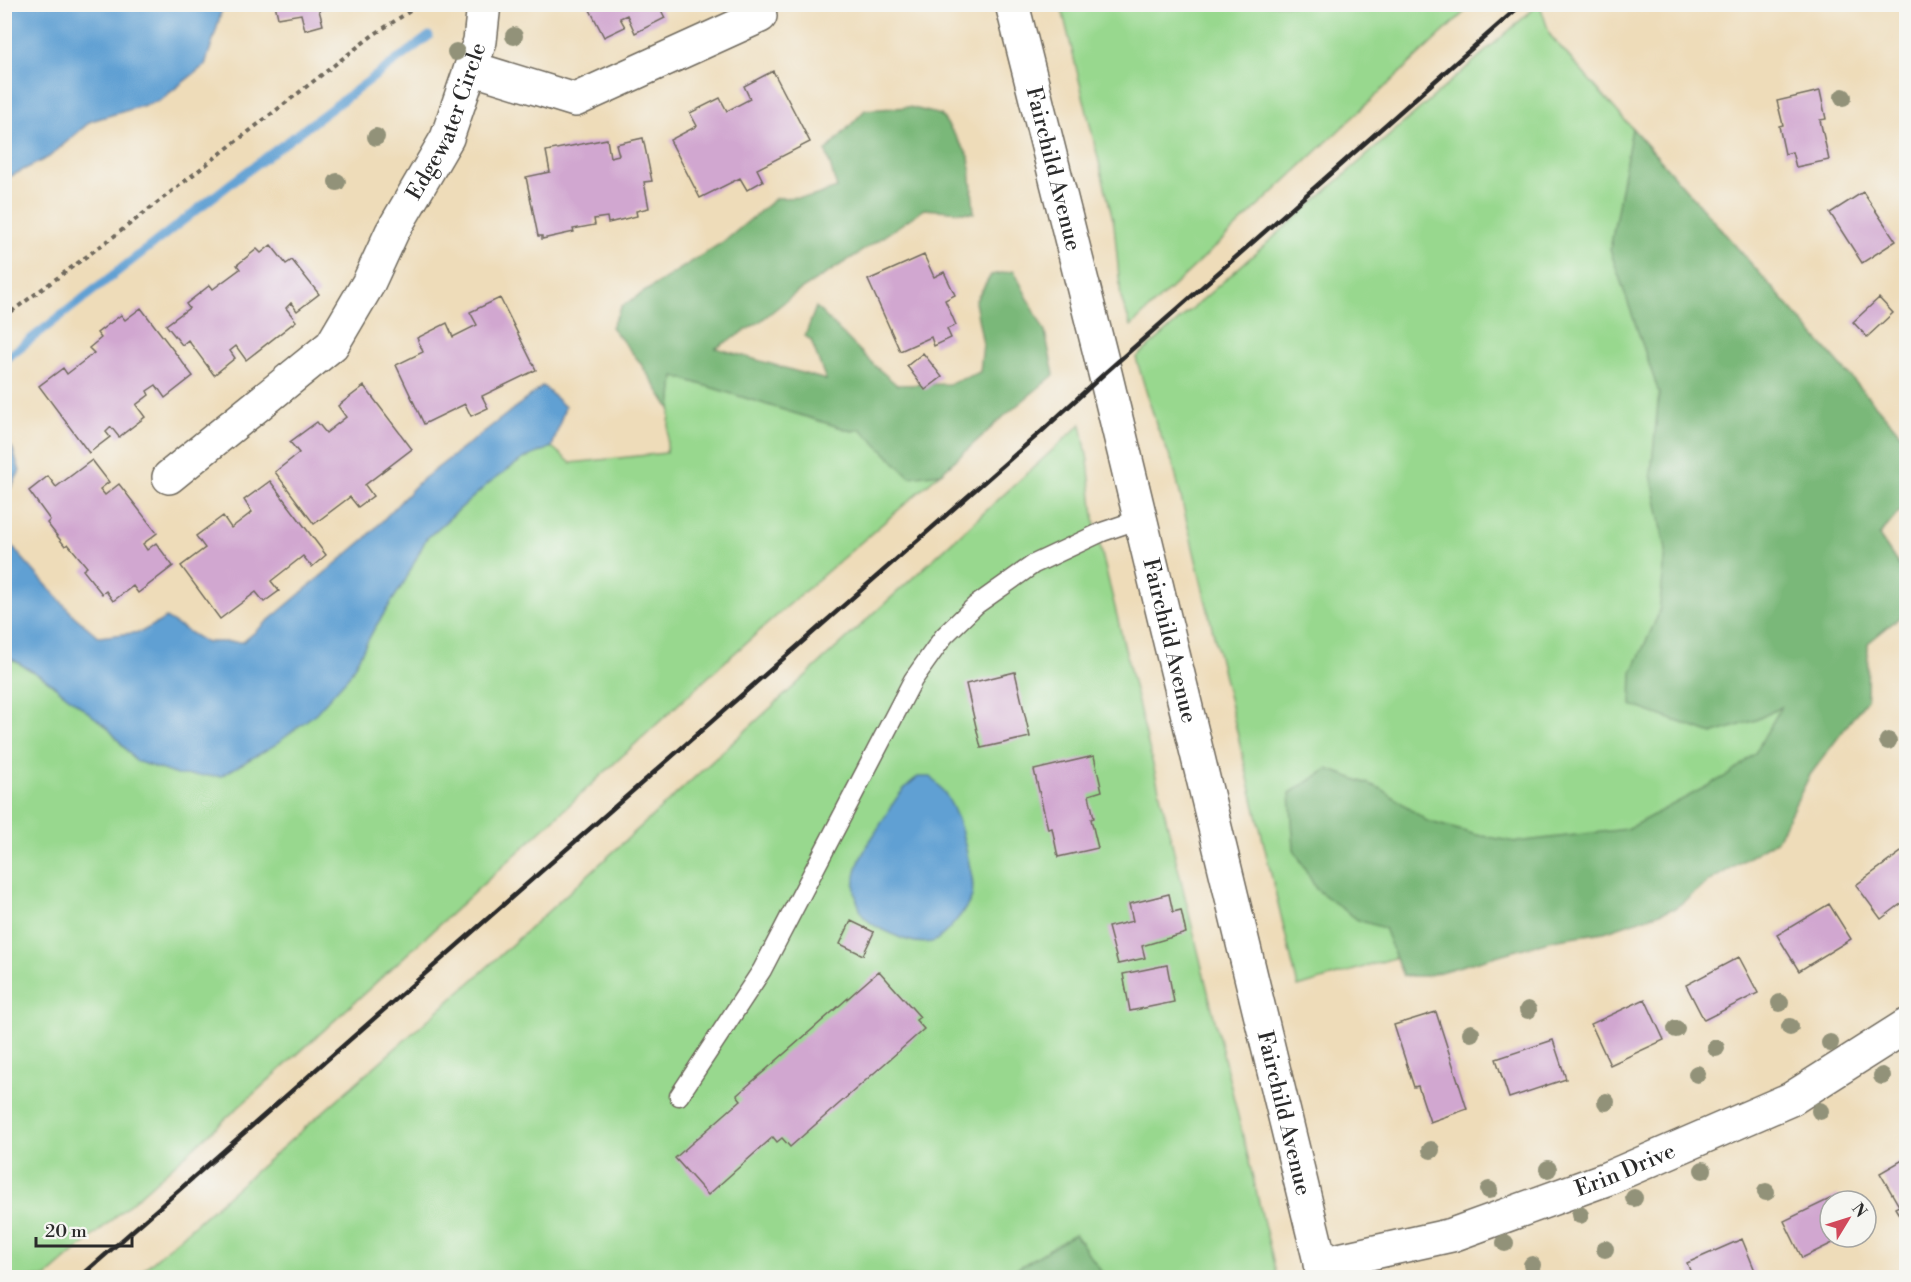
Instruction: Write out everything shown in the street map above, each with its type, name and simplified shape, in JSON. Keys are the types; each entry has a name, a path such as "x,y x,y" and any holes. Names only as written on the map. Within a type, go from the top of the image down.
{"street":[{"name":"Edgewater Circle","path":"169,477 332,345 368,284 392,231 447,138 480,41 484,4"},
{"name":"Fairchild Avenue","path":"1012,4 1140,519 1322,1271"},
{"path":"471,69 575,100 760,16"},
{"name":"Erin Drive","path":"1322,1271 1452,1235 1606,1179 1791,1099 1906,1026"}],"lane":[{"path":"679,1096 762,970 913,680 944,636 976,605 1034,564 1102,532 1140,519"}],"path":[{"path":"4,317 122,230 374,35 421,4"}],"green space":[{"path":"1061,4 1472,5 1131,326 1121,298 1114,224"},
{"path":"1540,5 1550,35 1906,440 1906,507 1879,536 1906,576 1906,612 1806,692 1824,724 1646,882 1298,987 1173,464 1157,427 1136,358"},
{"path":"909,107 941,115 969,156 974,213 924,209 797,292 758,323 716,348 826,380 811,340 805,336 816,307 897,385 949,384 980,372 983,344 975,302 991,275 1014,271 1045,332 1054,375 941,473 910,477 861,429 852,431 674,376 671,410 639,361 611,327 622,306 726,240 776,198 811,197 837,188 826,151 865,110"},
{"path":"1632,128 1906,440 1906,507 1879,536 1906,576 1906,612 1868,643 1867,699 1810,775 1777,840 1711,880 1675,908 1604,932 1552,940 1426,976 1403,976 1384,928 1358,920 1316,889 1294,849 1290,793 1328,769 1382,789 1427,821 1477,835 1516,842 1627,829 1730,774 1755,753 1781,707 1756,720 1712,734 1631,705 1632,672 1659,613 1666,550 1651,474 1659,393 1610,250"},
{"path":"674,376 852,431 961,401 1003,417 744,645 296,1055 46,1277 5,1278 5,655 44,678 107,727 136,761 349,676 374,629 405,581 426,539 490,482 523,459 552,447 571,463 666,453"},
{"path":"1081,424 1088,461 1095,525 1277,1277 134,1278 473,980"},
{"path":"1075,1234 1105,1277 1003,1277"}],"water":[{"path":"15,5 223,5 205,65 159,101 91,121 49,157 5,179 5,12"},
{"path":"543,386 565,407 552,447 523,459 490,482 426,539 405,581 374,629 349,676 316,713 275,745 221,776 177,775 136,761 107,727 44,678 5,655 5,527 7,541 74,616 99,637 141,632 166,618 205,642 243,642 366,538 418,483"},
{"path":"5,446 12,447 20,471 5,498"},
{"path":"918,777 931,777 940,786 953,807 965,844 973,884 970,900 955,921 937,940 926,943 904,939 870,922 861,911 854,885 858,866 866,848 899,794"}],"building":[{"path":"275,4 337,5 319,10 323,25 305,30 301,14 278,18"},
{"path":"587,4 658,4 665,18 635,33 627,15 620,18 625,27 604,37"},
{"path":"773,71 810,142 757,169 763,181 747,190 740,178 700,198 670,140 697,126 690,113 720,98 727,111 750,99 744,86"},
{"path":"1820,91 1826,119 1820,120 1829,160 1796,167 1792,152 1785,154 1779,126 1783,125 1777,101"},
{"path":"643,138 652,181 644,182 649,208 636,211 637,216 608,223 607,217 594,219 595,225 573,229 574,232 542,239 542,236 538,236 526,177 550,172 546,151 607,139 610,157 619,155 616,144"},
{"path":"1863,192 1896,241 1862,263 1830,213"},
{"path":"271,245 286,264 292,260 319,294 297,311 291,303 286,308 296,321 246,360 236,346 230,351 235,358 214,375 188,340 182,345 166,325 189,308 186,304 210,285 213,289 240,269 237,265 257,249 261,253"},
{"path":"924,255 934,277 944,272 955,295 945,300 956,325 947,329 951,338 934,346 931,337 900,351 868,280"},
{"path":"500,298 536,370 482,396 488,408 471,416 465,404 424,424 396,365 423,352 417,338 447,323 453,337 477,325 470,312"},
{"path":"1879,298 1893,313 1867,337 1853,322"},
{"path":"141,308 193,376 165,398 156,385 147,391 149,395 136,405 145,417 119,437 111,427 106,432 110,437 89,453 39,386 63,368 67,374 94,353 89,348 101,338 97,333 121,315 125,320"},
{"path":"923,353 942,377 925,390 907,366"},
{"path":"364,386 412,449 365,485 373,496 358,507 350,497 314,524 275,472 299,453 290,442 317,422 326,433 346,417 338,406"},
{"path":"92,460 109,482 100,489 105,495 119,484 157,533 143,544 147,550 156,543 173,566 138,593 133,586 113,601 106,591 102,594 83,570 87,567 68,544 65,546 47,523 50,520 29,491 48,476 56,487"},
{"path":"270,481 326,555 312,567 303,556 271,581 279,591 264,602 256,592 220,619 181,566 205,548 196,536 223,516 231,528 252,512 244,500"},
{"path":"1015,672 1030,737 981,748 966,684"},
{"path":"1094,756 1102,791 1089,795 1094,818 1091,819 1098,848 1058,857 1052,828 1048,829 1034,770"},
{"path":"1904,850 1906,854 1906,900 1881,919 1856,885"},
{"path":"1169,894 1173,912 1181,910 1186,933 1142,946 1145,958 1118,964 1108,927 1133,921 1129,904"},
{"path":"1829,904 1851,939 1799,971 1777,935"},
{"path":"851,921 874,932 863,955 840,944"},
{"path":"1739,957 1758,993 1704,1020 1686,985"},
{"path":"1167,965 1174,1002 1130,1011 1123,974"},
{"path":"879,971 920,1017 916,1020 924,1029 790,1147 782,1138 777,1142 773,1137 708,1195 675,1158 741,1100 737,1095"},
{"path":"1645,999 1664,1040 1610,1065 1591,1024"},
{"path":"1436,1012 1467,1109 1430,1122 1418,1086 1414,1087 1394,1025"},
{"path":"1553,1040 1566,1079 1509,1098 1496,1059"},
{"path":"1906,1158 1906,1226 1895,1208 1899,1206 1880,1173"},
{"path":"1818,1205 1818,1249 1820,1249 1802,1258 1784,1221"},
{"path":"1742,1239 1758,1278 1693,1278 1687,1263"}],"waterway":[{"path":"4,360 230,184 429,36"}],"railway":[{"path":"79,1278 1042,431 1522,4"}]}
